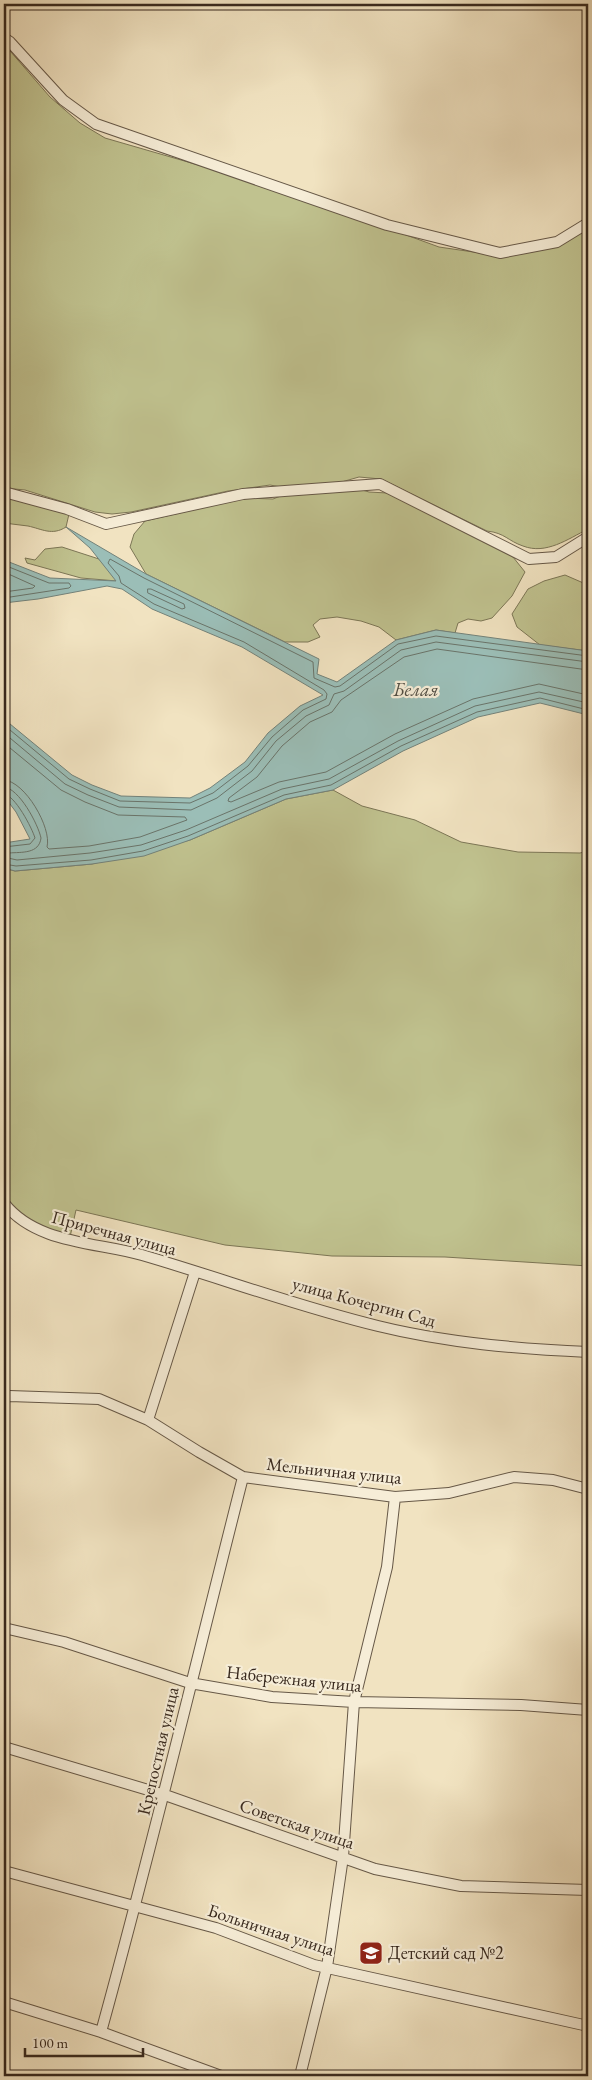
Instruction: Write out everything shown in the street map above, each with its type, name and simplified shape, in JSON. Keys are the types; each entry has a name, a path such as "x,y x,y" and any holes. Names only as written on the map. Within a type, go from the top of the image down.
{"street":[{"path":"4,38 10,42 63,100 96,124 387,225 500,253 557,242 588,223"},
{"path":"4,492 67,509 106,524 244,494 380,484 528,559 556,557 588,538"},
{"name":"Приречная улица","path":"4,1203 14,1216 41,1232 140,1255 195,1272"},
{"path":"148,1420 195,1272"},
{"name":"улица Кочергин Сад","path":"195,1272 377,1326 432,1338 520,1349 588,1352"},
{"name":"Мельничная улица","path":"4,1398 9,1396 98,1399 148,1420 243,1477 395,1497 450,1494 514,1478 553,1480 588,1489"},
{"name":"Крепостная улица","path":"101,2032 165,1795 190,1683 243,1477"},
{"path":"300,2076 326,1966 343,1857 354,1702 387,1567 395,1497"},
{"name":"Набережная улица","path":"4,1628 64,1642 190,1683 272,1696 354,1702 521,1705 588,1710"},
{"name":"Советская улица","path":"4,1747 165,1795 375,1869 461,1886 588,1890"},
{"name":"Больничная улица","path":"4,1871 216,1928 314,1965 326,1966 588,2026"},
{"path":"4,2002 101,2032 221,2076"}],"green space":[{"path":"4,44 50,97 80,123 105,138 226,173 346,213 439,247 501,256 588,228 588,529 557,545 540,549 532,548 518,544 498,533 487,531 381,479 359,477 338,483 369,492 387,493 482,539 513,557 525,572 512,596 492,618 481,621 468,619 458,623 455,633 436,630 396,640 379,627 361,621 337,617 320,619 313,625 320,637 308,642 285,642 146,574 130,547 134,534 145,521 243,498 273,499 288,493 292,489 270,485 228,491 131,512 112,514 95,512 25,490 4,488"},
{"path":"4,497 69,514 66,527 61,530 52,531 4,523"},
{"path":"62,547 99,559 117,581 81,578 27,563 25,558 35,560 45,549"},
{"path":"565,575 588,585 588,651 540,645 517,627 512,614 528,589 544,581"},
{"path":"333,790 362,806 415,820 461,842 518,852 580,853 588,851 588,1266 445,1257 332,1256 225,1245 76,1210 70,1237 32,1225 4,1199 4,868 15,871 92,864 190,840 286,799"}],"water":[{"name":"Белая","path":"66,527 146,574 319,659 317,674 337,682 396,640 436,630 588,651 588,715 540,703 478,717 403,751 333,790 286,799 190,840 144,856 92,864 15,871 4,868 4,843 30,839 16,812 4,796 4,719 72,775 92,785 121,796 190,798 210,788 245,762 268,733 300,706 323,695 242,647 152,609 122,589 107,586 38,599 4,603 4,560 50,578 116,581 90,548"}],"place":[{"name":"Детский сад №2","path":"371,1953"}]}
